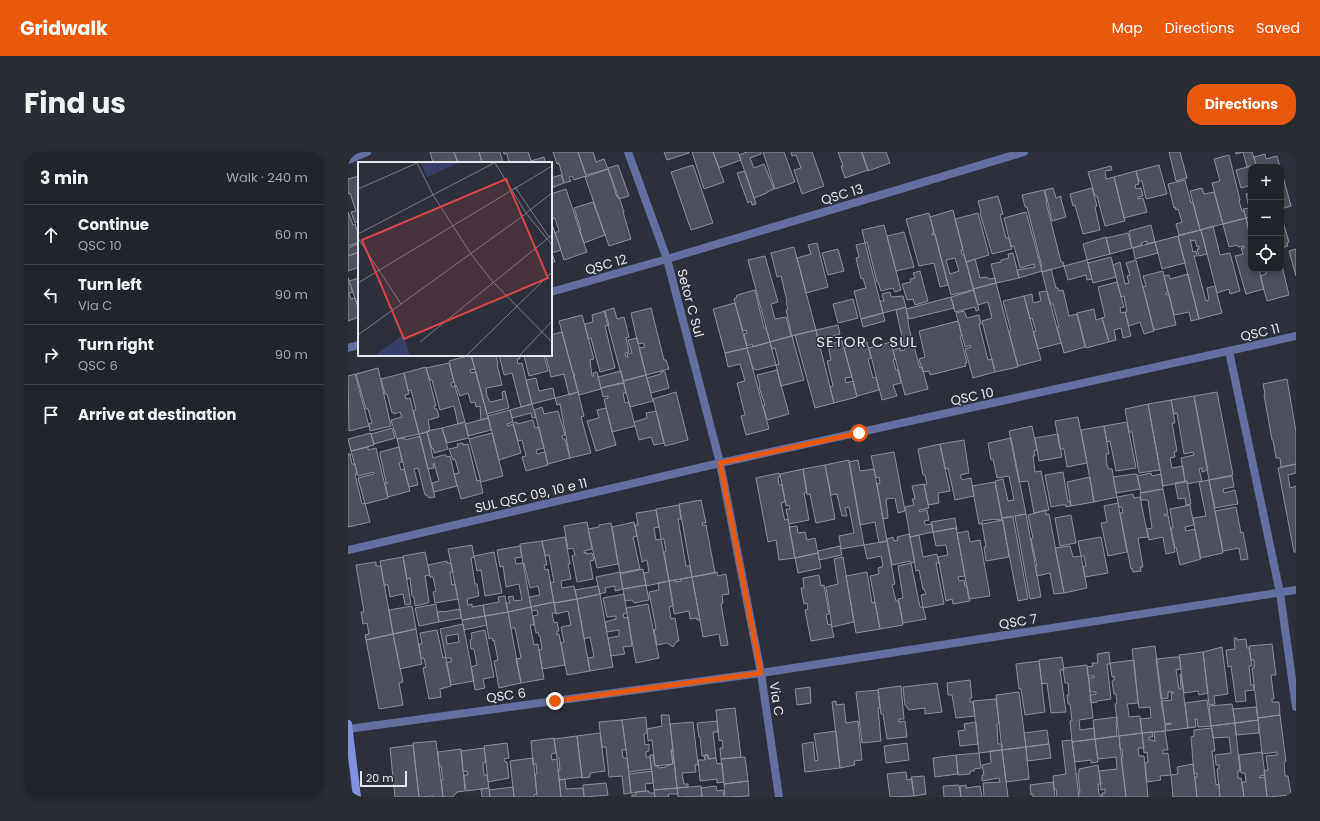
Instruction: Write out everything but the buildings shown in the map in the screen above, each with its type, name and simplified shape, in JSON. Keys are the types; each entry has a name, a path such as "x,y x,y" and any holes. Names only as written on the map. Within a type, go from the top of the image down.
{"main road":[{"path":"348,727 357,797"}],"street":[{"path":"348,160 367,152"},
{"name":"Setor C Sul","path":"628,152 667,259 720,463"},
{"name":"QSC 13","path":"667,259 1024,152"},
{"name":"QSC 12","path":"552,292 667,259"},
{"name":"QSC 11","path":"1229,351 1296,336"},
{"path":"348,348 358,345"},
{"path":"1229,351 1280,593 1296,707"},
{"name":"QSC 10","path":"720,463 1229,351"},
{"name":"SUL QSC 09, 10 e 11","path":"348,550 720,463"},
{"name":"Via C","path":"720,463 761,673 779,797"},
{"name":"QSC 7","path":"761,673 1296,590"},
{"name":"QSC 6","path":"348,727 761,673"}],"district":[{"name":"SETOR C SUL","path":"867,342"}],"route":[{"path":"555,701 761,673 720,463 859,433"}]}
